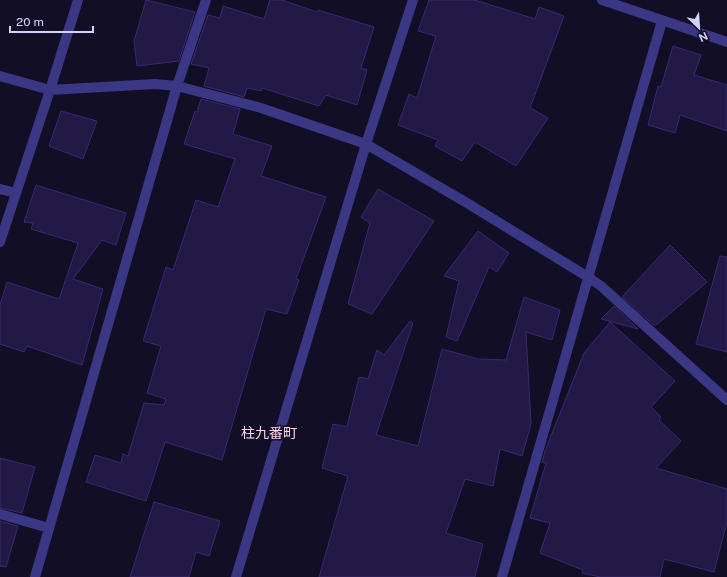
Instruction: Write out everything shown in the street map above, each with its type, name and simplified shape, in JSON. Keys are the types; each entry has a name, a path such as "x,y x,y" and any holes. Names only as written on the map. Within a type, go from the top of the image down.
{"street":[{"path":"0,242 78,0"},
{"path":"35,577 177,86 206,0"},
{"path":"236,577 366,144 413,0"},
{"path":"602,0 727,42"},
{"path":"502,577 662,21"},
{"path":"0,76 50,90 155,84 177,86 261,108 366,144 467,203 601,286 727,400"},
{"path":"0,189 16,193"},
{"path":"0,514 49,528"}],"building":[{"path":"146,0 195,12 179,61 137,66 134,41"},
{"path":"270,0 282,0 317,12 318,10 374,27 361,68 367,70 357,105 326,95 319,106 262,88 261,91 247,88 244,97 204,86 209,68 191,64 208,15 220,18 223,6 264,19"},
{"path":"429,0 475,0 535,19 539,7 564,16 530,108 548,118 516,166 475,142 462,161 435,146 438,140 398,125 409,94 417,98 436,36 418,31"},
{"path":"673,46 701,55 694,75 727,85 727,131 680,115 675,133 648,125 658,86 661,87"},
{"path":"201,99 240,109 233,134 272,146 261,176 326,197 296,279 299,280 287,314 266,309 222,460 165,442 146,501 86,482 95,455 121,463 123,454 128,456 144,403 164,405 166,399 147,393 161,346 143,341 166,267 173,270 196,200 218,207 235,159 184,144 195,111 197,112"},
{"path":"61,111 97,121 83,159 49,146"},
{"path":"36,185 126,213 116,245 102,240 73,279 103,289 82,365 27,346 24,352 0,344 0,305 7,282 59,299 78,243 31,229 33,223 24,222"},
{"path":"378,189 434,221 372,314 348,304 370,223 361,217"},
{"path":"478,231 509,253 497,272 489,267 457,341 446,337 459,281 444,276"},
{"path":"670,245 707,282 655,326 622,297"},
{"path":"720,256 727,257 727,352 696,344"},
{"path":"524,297 560,310 552,340 526,332 531,424 522,456 500,449 493,486 465,479 446,533 483,544 475,577 319,577 348,476 322,468 333,424 347,427 359,377 368,379 377,350 384,355 410,321 413,323 376,435 418,446 442,349 478,359 506,360"},
{"path":"614,306 638,329 601,319"},
{"path":"610,322 675,381 651,407 661,417 659,420 681,441 656,468 727,489 727,522 714,572 664,559 660,577 600,577 582,573 583,570 540,553 550,523 530,518 546,463 542,462 545,451 584,353"},
{"path":"0,458 35,467 22,513 0,508"},
{"path":"154,502 220,521 209,556 196,552 189,577 130,577"},
{"path":"0,521 18,526 6,567 0,566"}],"district":[{"name":"柱九番町","path":"269,433"}]}
